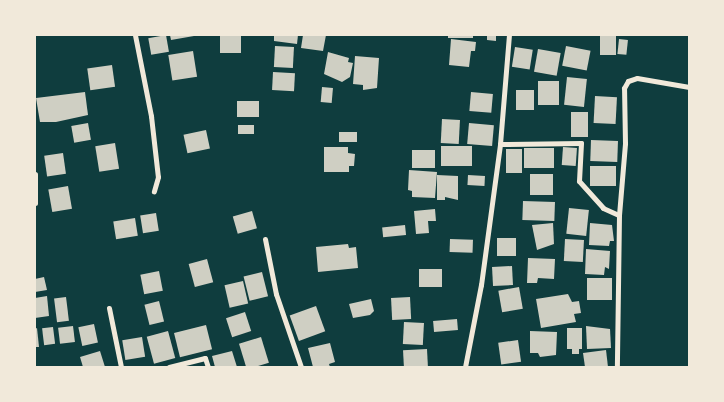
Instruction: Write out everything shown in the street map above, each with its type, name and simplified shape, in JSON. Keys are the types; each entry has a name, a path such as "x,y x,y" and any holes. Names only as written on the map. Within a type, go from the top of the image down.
{"street":[{"path":"135,35 151,116 158,177 154,191"},
{"path":"464,367 481,285 500,144 509,35"},
{"path":"617,367 619,215 625,143 624,88 628,81 638,78 689,87"},
{"path":"500,144 581,143 579,181 603,208 619,215"},
{"path":"35,174 35,203"},
{"path":"265,239 276,294 301,367"},
{"path":"109,308 121,367"},
{"path":"169,367 205,358 208,367"}],"building":[{"path":"166,35 169,52 151,55 148,38"},
{"path":"170,35 194,35 194,36 171,40"},
{"path":"220,35 241,35 241,53 220,53"},
{"path":"274,35 298,35 297,44 274,41"},
{"path":"303,35 326,35 323,51 301,48"},
{"path":"448,35 473,35 473,38 448,38"},
{"path":"487,35 496,35 496,41 487,40"},
{"path":"600,35 616,35 616,55 600,55"},
{"path":"451,39 476,42 475,51 471,51 469,67 449,65"},
{"path":"619,39 628,40 626,55 617,54"},
{"path":"275,46 294,47 293,68 274,67"},
{"path":"566,46 591,51 587,70 562,66"},
{"path":"515,47 533,50 530,70 512,67"},
{"path":"538,49 561,53 557,76 534,72"},
{"path":"193,51 197,77 172,81 168,55"},
{"path":"328,52 349,58 348,62 353,63 350,77 342,82 324,74"},
{"path":"355,56 379,58 377,88 363,90 363,85 353,84"},
{"path":"112,65 115,87 90,90 87,68"},
{"path":"273,72 295,73 294,91 272,90"},
{"path":"567,77 587,79 584,107 564,105"},
{"path":"538,81 559,81 559,105 538,105"},
{"path":"322,87 333,88 332,103 321,102"},
{"path":"516,90 534,90 534,110 516,110"},
{"path":"85,92 88,115 56,122 40,122 36,98"},
{"path":"471,92 493,94 491,113 469,111"},
{"path":"595,96 617,97 616,124 594,123"},
{"path":"237,101 259,101 259,117 237,117"},
{"path":"571,112 588,112 588,137 571,137"},
{"path":"442,119 460,120 459,144 441,143"},
{"path":"88,123 91,140 74,143 71,126"},
{"path":"469,123 494,125 492,146 467,144"},
{"path":"238,125 254,125 254,134 238,134"},
{"path":"206,130 210,149 187,153 184,135"},
{"path":"339,132 357,132 357,142 339,142"},
{"path":"591,140 618,141 617,162 590,161"},
{"path":"115,143 119,169 99,172 95,146"},
{"path":"441,146 472,146 472,166 441,166"},
{"path":"324,147 348,147 348,153 355,154 354,166 349,166 349,172 324,172"},
{"path":"563,147 577,148 576,166 562,165"},
{"path":"524,148 554,148 554,168 524,168"},
{"path":"506,149 522,149 522,173 506,173"},
{"path":"412,150 435,150 435,168 412,168"},
{"path":"63,153 66,174 47,176 44,156"},
{"path":"590,166 616,166 616,186 590,186"},
{"path":"409,170 437,172 435,198 412,197 412,191 408,190"},
{"path":"530,174 553,174 553,195 530,195"},
{"path":"437,175 458,176 458,200 445,197 445,200 437,200"},
{"path":"468,175 485,176 484,186 467,185"},
{"path":"68,186 72,209 52,212 48,189"},
{"path":"523,201 555,202 554,221 522,220"},
{"path":"569,208 589,210 586,236 566,234"},
{"path":"435,209 436,221 428,221 429,233 416,234 414,211"},
{"path":"252,211 257,228 238,234 233,217"},
{"path":"156,213 159,231 143,233 140,216"},
{"path":"135,218 138,236 116,239 113,221"},
{"path":"553,223 554,244 537,250 532,225"},
{"path":"590,223 612,225 614,241 610,241 609,246 589,245"},
{"path":"405,225 406,235 383,237 382,227"},
{"path":"497,238 516,238 516,256 497,256"},
{"path":"450,239 473,240 473,253 450,252"},
{"path":"565,239 584,240 583,262 564,261"},
{"path":"348,244 349,248 356,247 358,268 318,272 316,247"},
{"path":"586,249 610,251 609,269 605,267 604,275 585,274"},
{"path":"528,258 555,259 554,279 538,278 537,283 527,283"},
{"path":"207,259 213,282 195,287 189,264"},
{"path":"512,266 513,285 493,286 492,267"},
{"path":"419,269 442,269 442,287 419,287"},
{"path":"159,271 163,291 144,294 140,275"},
{"path":"262,272 268,296 250,301 244,277"},
{"path":"44,277 47,290 35,292 35,279"},
{"path":"587,278 612,278 612,300 587,300"},
{"path":"243,281 248,303 230,308 224,285"},
{"path":"519,287 523,309 502,312 498,291"},
{"path":"568,294 572,302 579,301 581,313 574,314 576,322 541,328 536,299"},
{"path":"47,296 49,316 35,318 35,298"},
{"path":"66,297 69,321 57,322 54,298"},
{"path":"410,297 411,319 392,320 391,298"},
{"path":"371,299 374,311 370,315 353,318 349,304"},
{"path":"159,301 164,321 150,325 144,305"},
{"path":"316,306 325,331 299,341 290,316"},
{"path":"245,312 251,331 232,337 226,318"},
{"path":"457,319 458,330 434,332 433,321"},
{"path":"404,322 424,323 423,345 403,344"},
{"path":"94,324 98,343 82,346 78,327"},
{"path":"206,325 212,349 180,357 174,333"},
{"path":"73,326 75,342 60,344 58,328"},
{"path":"586,326 610,329 611,348 587,349"},
{"path":"53,327 55,344 44,345 42,328"},
{"path":"37,328 39,347 35,347 35,329"},
{"path":"567,328 582,328 582,349 579,349 579,354 572,354 572,349 567,349"},
{"path":"168,331 175,358 154,364 147,337"},
{"path":"530,331 557,332 556,355 540,357 538,353 530,353"},
{"path":"142,337 145,357 125,360 122,340"},
{"path":"261,337 269,363 255,367 246,367 239,344"},
{"path":"518,340 521,362 501,365 498,343"},
{"path":"330,343 335,362 329,364 330,367 313,367 308,348"},
{"path":"427,349 428,367 404,367 403,350"},
{"path":"606,350 608,367 585,367 583,353"},
{"path":"100,351 105,367 83,367 80,357"},
{"path":"232,351 237,367 215,367 212,356"}]}
